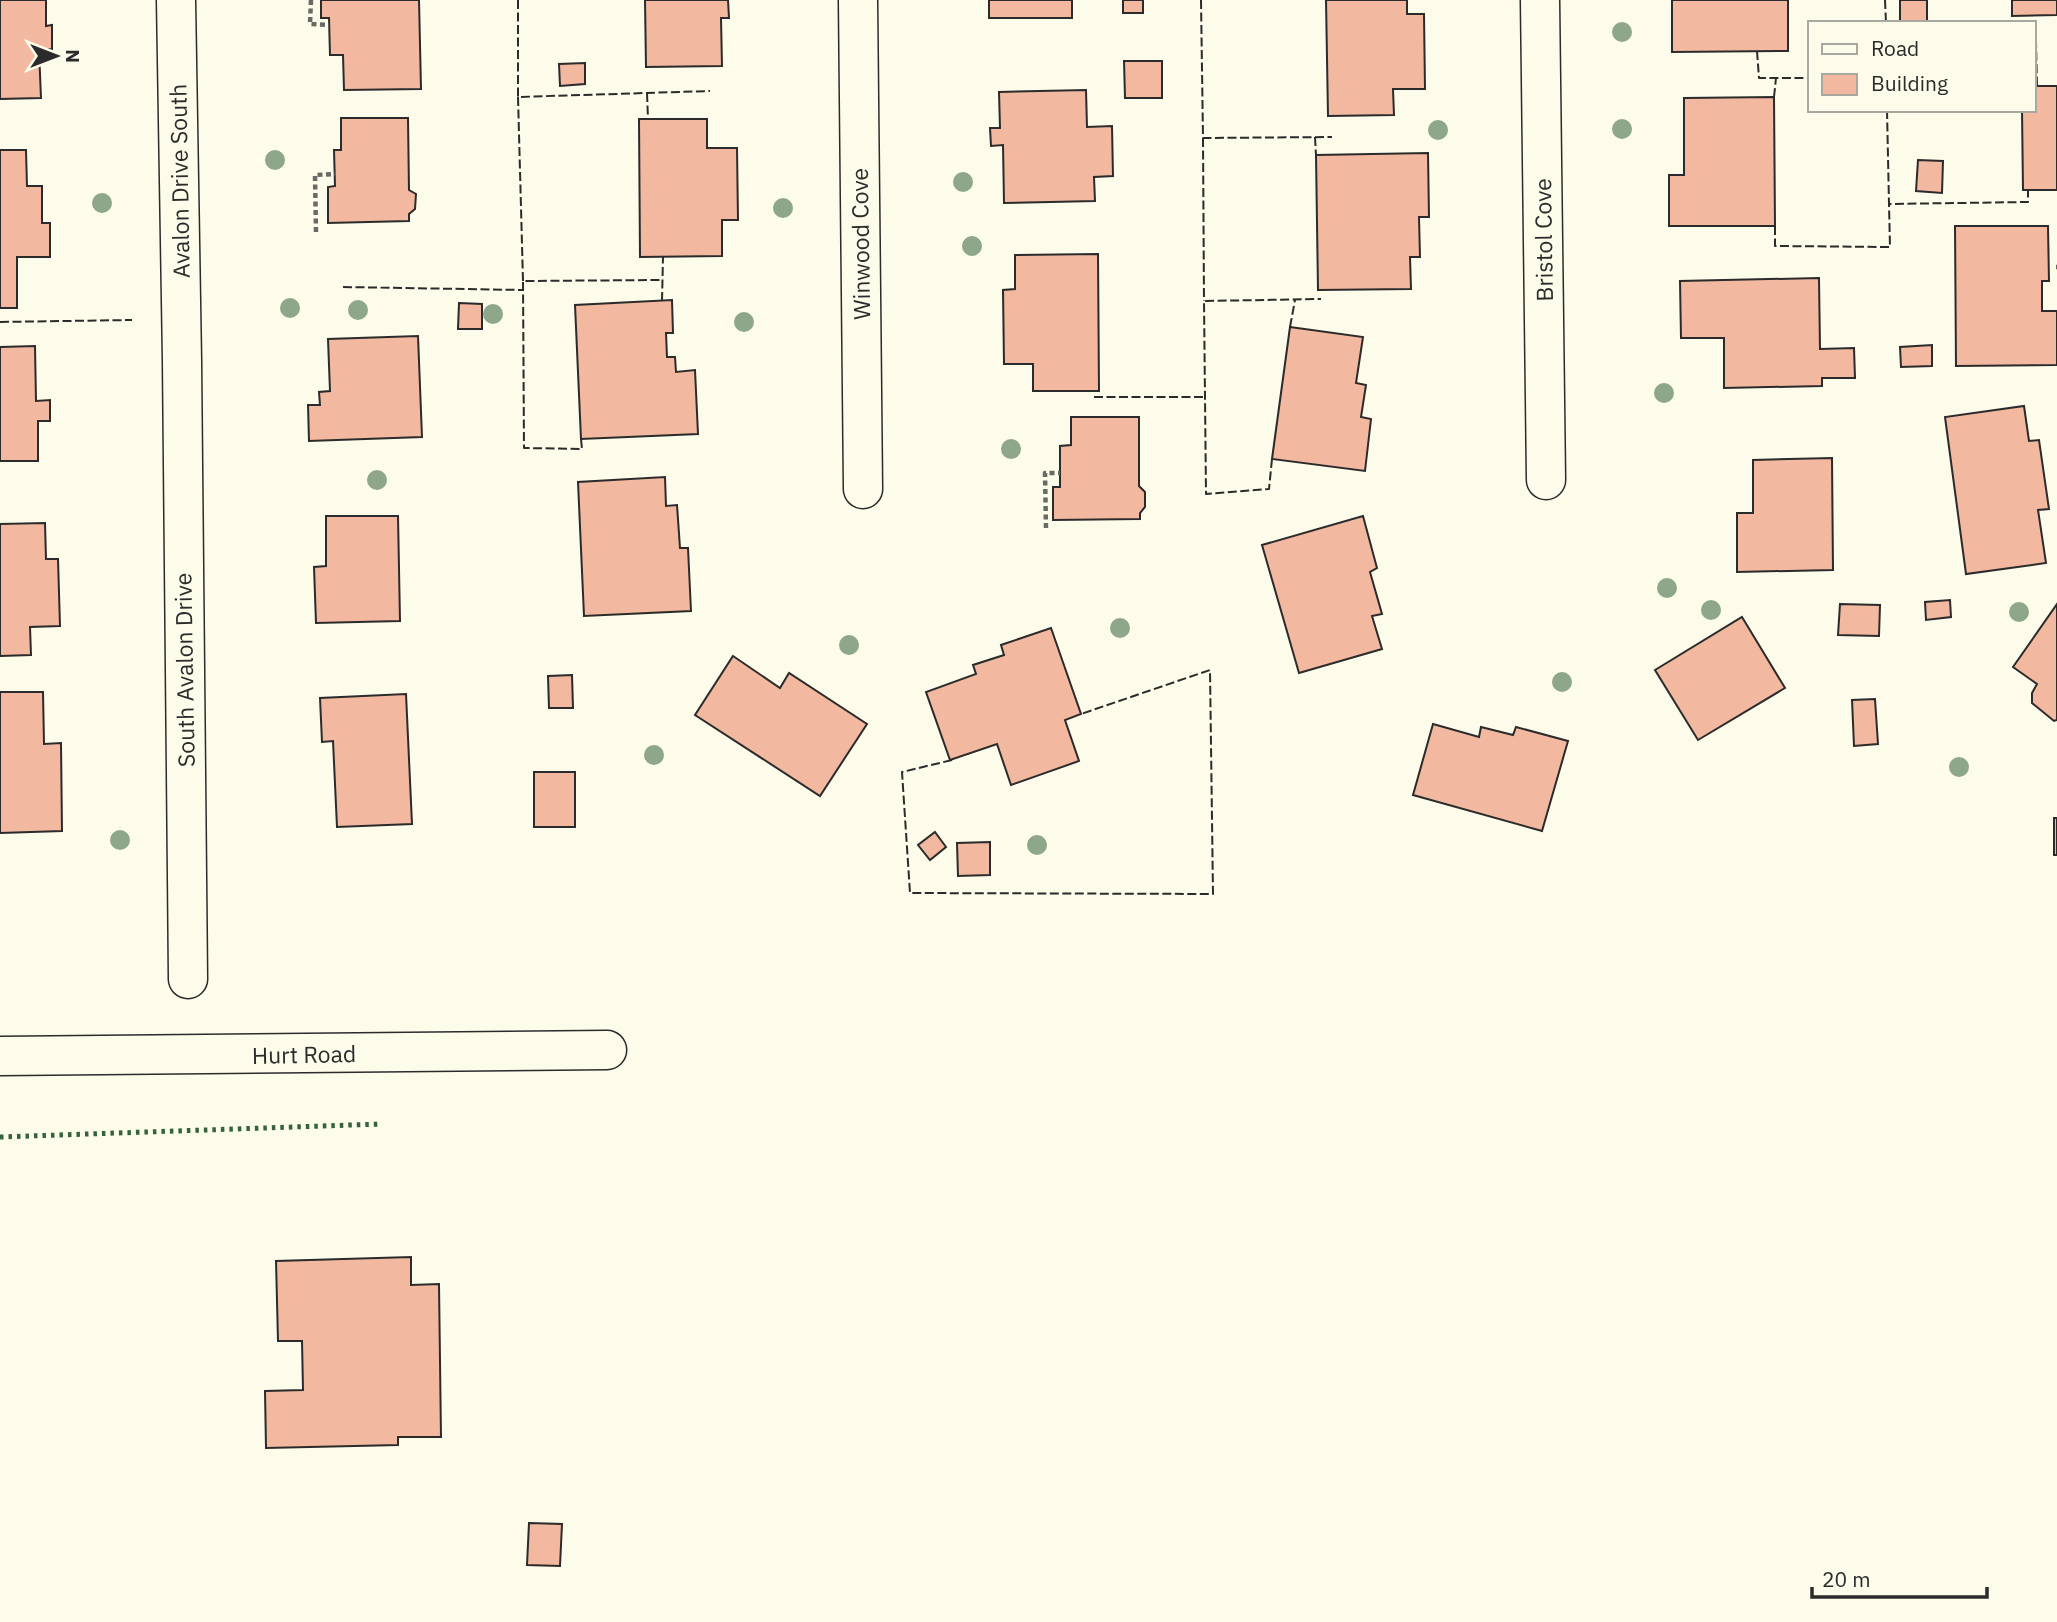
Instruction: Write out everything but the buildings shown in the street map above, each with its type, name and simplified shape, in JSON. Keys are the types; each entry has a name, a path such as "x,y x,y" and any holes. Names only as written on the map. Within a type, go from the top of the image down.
{"street":[{"name":"Avalon Drive South","path":"176,0 182,361"},
{"name":"Winwood Cove","path":"858,0 863,488"},
{"name":"Bristol Cove","path":"1540,0 1546,480"},
{"name":"South Avalon Drive","path":"182,361 188,979"},
{"name":"Hurt Road","path":"0,1056 607,1050"}],"path":[{"path":"311,0 310,24 329,25"},
{"path":"316,232 315,175 335,174"},
{"path":"1046,528 1045,473 1060,472"}],"hedge":[{"path":"0,1137 381,1124"}],"fence":[{"path":"518,0 518,97 710,91"},
{"path":"1201,0 1203,138 1332,137"},
{"path":"1885,0 1886,21"},
{"path":"2036,41 2037,86"},
{"path":"1757,51 1759,78 1808,78"},
{"path":"1774,97 1776,78"},
{"path":"647,93 648,119"},
{"path":"518,97 523,281"},
{"path":"1887,112 1889,204 2028,202 2028,190"},
{"path":"1315,137 1316,155"},
{"path":"1203,138 1204,301"},
{"path":"1775,226 1775,246 1890,247 1889,204"},
{"path":"662,301 663,257"},
{"path":"581,439 582,449 524,448 523,281 662,280"},
{"path":"343,287 523,290"},
{"path":"1272,459 1269,489 1206,494 1204,301 1321,299"},
{"path":"1290,327 1295,300"},
{"path":"0,322 132,320"},
{"path":"1094,397 1205,397"},
{"path":"952,760 902,772 910,893 1213,894 1210,670 1081,714"}]}
